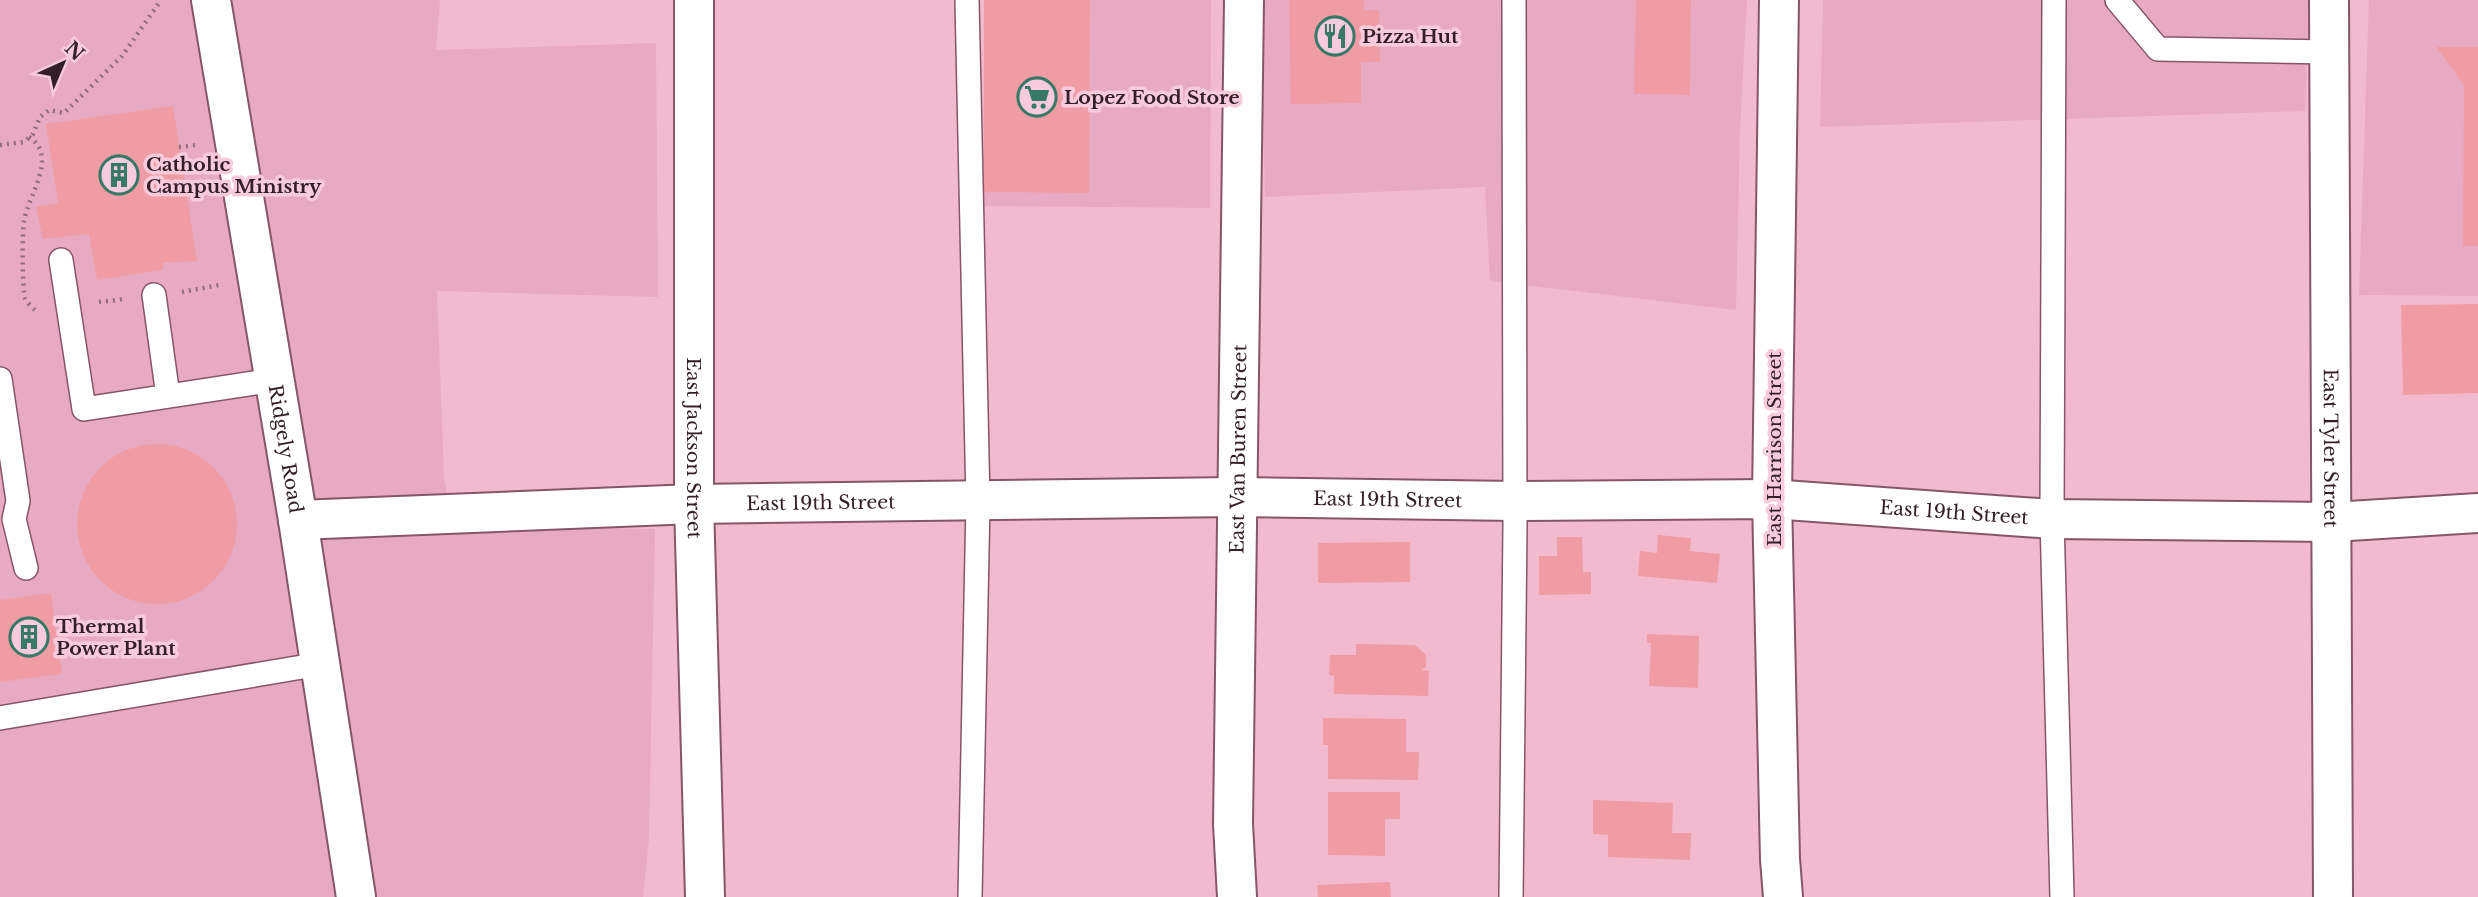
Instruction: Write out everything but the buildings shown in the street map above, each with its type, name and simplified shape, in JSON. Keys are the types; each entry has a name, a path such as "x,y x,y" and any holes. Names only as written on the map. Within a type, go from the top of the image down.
{"street":[{"name":"Ridgely Road","path":"211,0 298,520 356,897"},
{"name":"East Jackson Street","path":"694,0 694,505 705,897"},
{"name":"East Van Buren Street","path":"1237,897 1234,824 1236,496 1244,0"},
{"name":"East Harrison Street","path":"1779,0 1772,499 1783,897"},
{"name":"East Tyler Street","path":"2329,0 2333,897"},
{"name":"East 19th Street","path":"298,520 694,505 1236,496 1515,501 1772,499 2052,519 2333,522 2478,513"}],"lane":[{"path":"967,0 978,502 970,897"},
{"path":"1511,897 1515,501 1514,0"},
{"path":"2054,0 2052,519 2062,897"},
{"path":"2117,0 2158,49 2330,51"},
{"path":"61,260 84,409 274,380"},
{"path":"154,295 168,396"},
{"path":"0,379 18,501 14,519 26,568"},
{"path":"0,718 320,664"}],"path":[{"path":"0,145 23,142 33,134 40,117 50,110 64,113 122,56 141,32 160,0"},
{"path":"29,137 41,151 41,164 23,224 25,298 35,310 219,285"},
{"path":"179,147 200,145"}],"shaded area":[{"path":"0,0 440,0 436,50 656,43 658,297 437,291 444,477 453,526 655,529 649,838 643,897 0,897"},
{"path":"984,0 1211,0 1210,208 983,206"},
{"path":"1260,0 1747,0 1740,129 1736,310 1490,281 1485,187 1265,197"},
{"path":"1823,0 2309,0 2305,111 1820,127"},
{"path":"2369,0 2478,0 2478,296 2359,295"}],"place":[{"name":"Pizza Hut","path":"1335,36"},
{"name":"Lopez Food Store","path":"1037,97"},
{"name":"Catholic Campus Ministry","path":"119,175"},
{"name":"Thermal Power Plant","path":"29,637"}]}
